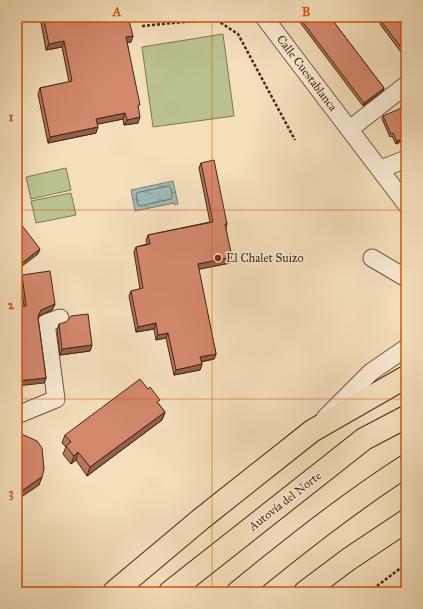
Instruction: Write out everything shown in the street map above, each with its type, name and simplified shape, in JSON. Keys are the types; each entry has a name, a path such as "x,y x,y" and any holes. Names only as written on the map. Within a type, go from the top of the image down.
{"highway":[{"path":"114,592 201,519 312,431 406,377"},
{"path":"364,439 386,412 406,400"},
{"name":"Autovía del Norte","path":"170,592 364,439 406,417"},
{"path":"238,592 297,543 385,479 406,466"},
{"path":"385,479 406,471"},
{"path":"305,592 349,559 406,521"}],"street":[{"name":"Calle Cuestablanca","path":"264,17 381,169 406,204"},
{"path":"350,129 406,85"},
{"path":"381,169 406,159"},
{"path":"372,258 406,278"},
{"path":"17,415 56,399 46,323 60,318"},
{"path":"312,431 370,372 406,348"}],"path":[{"path":"142,26 215,19 238,34 295,140"},
{"path":"369,592 406,564"}],"green space":[{"path":"223,34 234,116 153,127 142,47"},
{"path":"66,168 71,190 31,199 26,177"},
{"path":"71,193 76,215 36,223 31,201"}],"water":[{"path":"173,181 178,204 175,205 174,203 135,211 131,190"}],"building":[{"path":"43,17 128,17 133,36 126,37 140,105 138,105 140,117 127,120 125,113 96,119 98,127 50,137 40,88 72,81 64,41 49,44"},
{"path":"299,17 330,17 384,88 364,103"},
{"path":"385,17 406,17 406,54 381,21"},
{"path":"406,106 406,137 397,141 393,133 391,134 383,116"},
{"path":"214,160 232,257 198,264 216,354 200,357 202,364 176,370 168,333 158,335 156,323 138,327 131,291 143,288 136,247 150,244 148,235 213,222 201,163"},
{"path":"17,219 40,249 18,266 17,265"},
{"path":"50,271 55,304 41,310 38,318 46,378 17,381 17,307 26,306 22,275"},
{"path":"88,314 92,345 62,349 59,324 66,322 71,316"},
{"path":"140,379 148,389 150,387 160,400 157,402 165,412 90,467 78,452 74,456 66,446 71,442 65,435"},
{"path":"17,432 37,441 42,448 44,469 42,477 17,494"}],"place":[{"name":"El Chalet Suizo","path":"218,258"}]}
